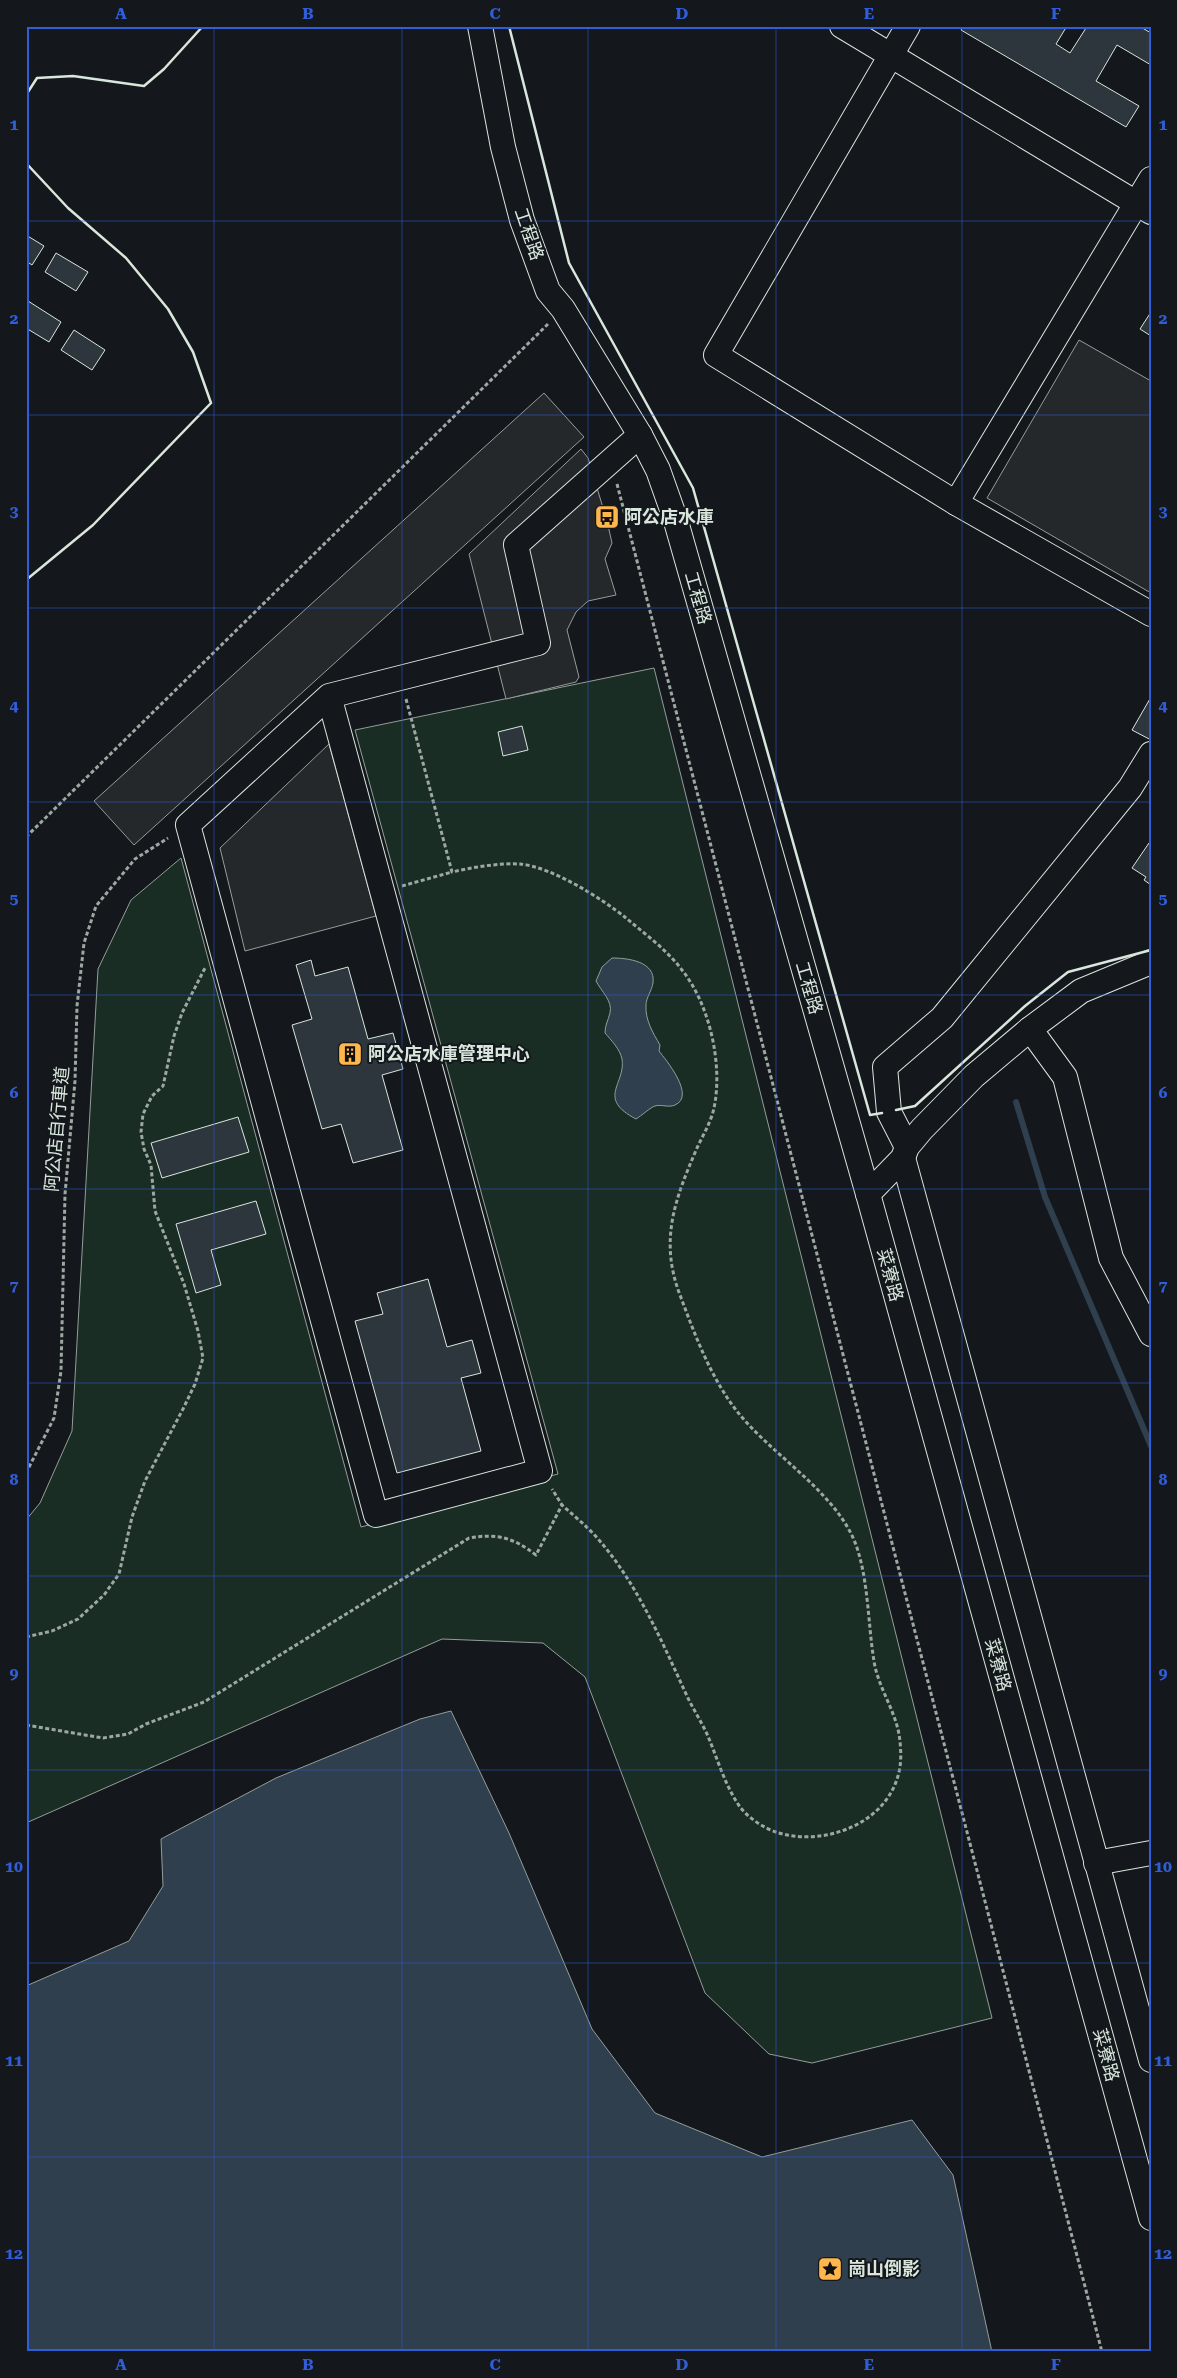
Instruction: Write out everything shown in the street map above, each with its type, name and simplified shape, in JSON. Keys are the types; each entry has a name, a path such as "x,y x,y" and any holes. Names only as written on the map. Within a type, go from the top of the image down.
{"street":[{"name":"工程路","path":"480,26 503,147 522,220 548,291 563,310 640,435 658,470 675,518 868,1194"},
{"path":"842,26 1143,207"},
{"path":"908,26 716,355 956,503 1151,614"},
{"path":"956,503 1143,207 1151,179"},
{"path":"329,696 381,893 540,1471 376,1515 188,825 329,696 538,643 516,544 610,459 640,435"},
{"path":"1151,754 1130,788 942,1018 885,1067 889,1112 911,1144 1096,1863 1151,2060"},
{"path":"868,1194 974,1076 1030,1029 1081,991 1151,962"},
{"path":"1030,1029 1066,1077 1111,1258 1151,1334"},
{"name":"菜寮路","path":"868,1194 1151,2218"},
{"path":"1096,1863 1151,1853"}],"path":[{"path":"26,837 563,310"},
{"path":"610,459 1102,2352"},
{"path":"400,678 452,872"},
{"name":"阿公店自行車道","path":"26,1473 54,1418 60,1371 65,1194 76,1081 77,1006 84,942 96,906 134,859 188,825"},
{"path":"381,893 452,872 482,866 523,864 571,882 608,904 646,935 683,970 697,996 711,1033 718,1069 714,1111 675,1202 668,1248 678,1289 714,1378 737,1412 824,1499 847,1526 857,1548 865,1581 867,1616 876,1677 892,1708 901,1756 898,1777 887,1799 867,1818 849,1830 824,1836 801,1837 776,1833 752,1819 739,1808 706,1730 636,1593 618,1564 596,1536 562,1504 540,1471"},
{"path":"26,1637 52,1631 78,1619 104,1594 119,1574 132,1517 146,1481 183,1410 203,1358 198,1331 184,1284 155,1211 151,1165 144,1149 141,1132 143,1114 152,1096 163,1086 174,1036 187,1000 205,967 221,946"},
{"path":"26,1725 103,1738 128,1734 146,1724 204,1702 469,1538 489,1535 514,1541 536,1555 562,1504"}],"green space":[{"path":"654,668 992,2018 812,2063 769,2054 705,1993 585,1677 543,1643 442,1639 26,1823 26,1520 40,1503 72,1431 98,969 131,900 181,858 361,1527 558,1474 355,730"}],"shaded area":[{"path":"1079,340 1151,381 1151,593 987,498"},
{"path":"544,393 584,437 134,845 94,801"},
{"path":"581,449 588,458 607,521 612,543 605,559 616,595 588,601 576,612 567,630 579,677 576,682 506,699 469,554"},
{"path":"329,744 376,916 245,951 220,848"}],"water":[{"path":"612,958 639,962 650,970 653,976 653,983 646,1002 647,1016 660,1045 659,1051 678,1078 681,1086 681,1100 675,1105 655,1106 636,1119 624,1111 615,1097 622,1068 622,1059 617,1048 605,1033 610,1013 610,1004 596,981 602,967"},
{"path":"451,1711 509,1833 592,2029 655,2113 762,2157 912,2120 953,2175 992,2352 26,2352 26,1986 129,1941 163,1886 161,1839 276,1778 420,1719"}],"building":[{"path":"964,26 1067,26 1056,44 1070,53 1086,28 1084,26 1139,26 1151,33 1151,65 1117,45 1096,81 1139,106 1126,127 961,30"},
{"path":"26,235 44,246 32,265 26,261"},
{"path":"56,253 88,272 76,291 45,272"},
{"path":"28,301 61,322 49,342 26,328 26,304"},
{"path":"1151,312 1151,336 1140,329"},
{"path":"74,330 105,350 92,370 61,350"},
{"path":"1151,697 1151,740 1132,730"},
{"path":"522,726 528,750 503,756 498,732"},
{"path":"1149,843 1151,845 1151,885 1144,880 1146,877 1132,868"},
{"name":"阿公店水庫管理中心","path":"311,960 315,976 348,967 368,1039 393,1033 403,1069 382,1075 403,1150 353,1163 341,1124 322,1129 292,1025 312,1019 296,965"},
{"path":"238,1117 249,1152 162,1178 151,1143"},
{"path":"256,1201 266,1234 211,1250 221,1285 196,1293 176,1224"},
{"path":"428,1279 447,1347 472,1340 481,1373 461,1378 481,1451 397,1473 355,1321 383,1314 377,1293"}],"waterway":[{"path":"1016,1102 1045,1197 1151,1446"}],"wall":[{"path":"26,95 37,78 73,76 144,86 164,69 203,26"},
{"path":"509,26 569,263 693,488 870,1115 882,1113"},
{"path":"26,163 68,208 126,258 168,309 193,352 211,403 93,525 26,580"},
{"path":"896,1110 915,1106 1025,1006 1068,972 1151,950"}],"place":[{"name":"阿公店水庫","path":"607,517"},
{"name":"阿公店水庫管理中心","path":"350,1054"},
{"name":"崗山倒影","path":"830,2269"}]}
